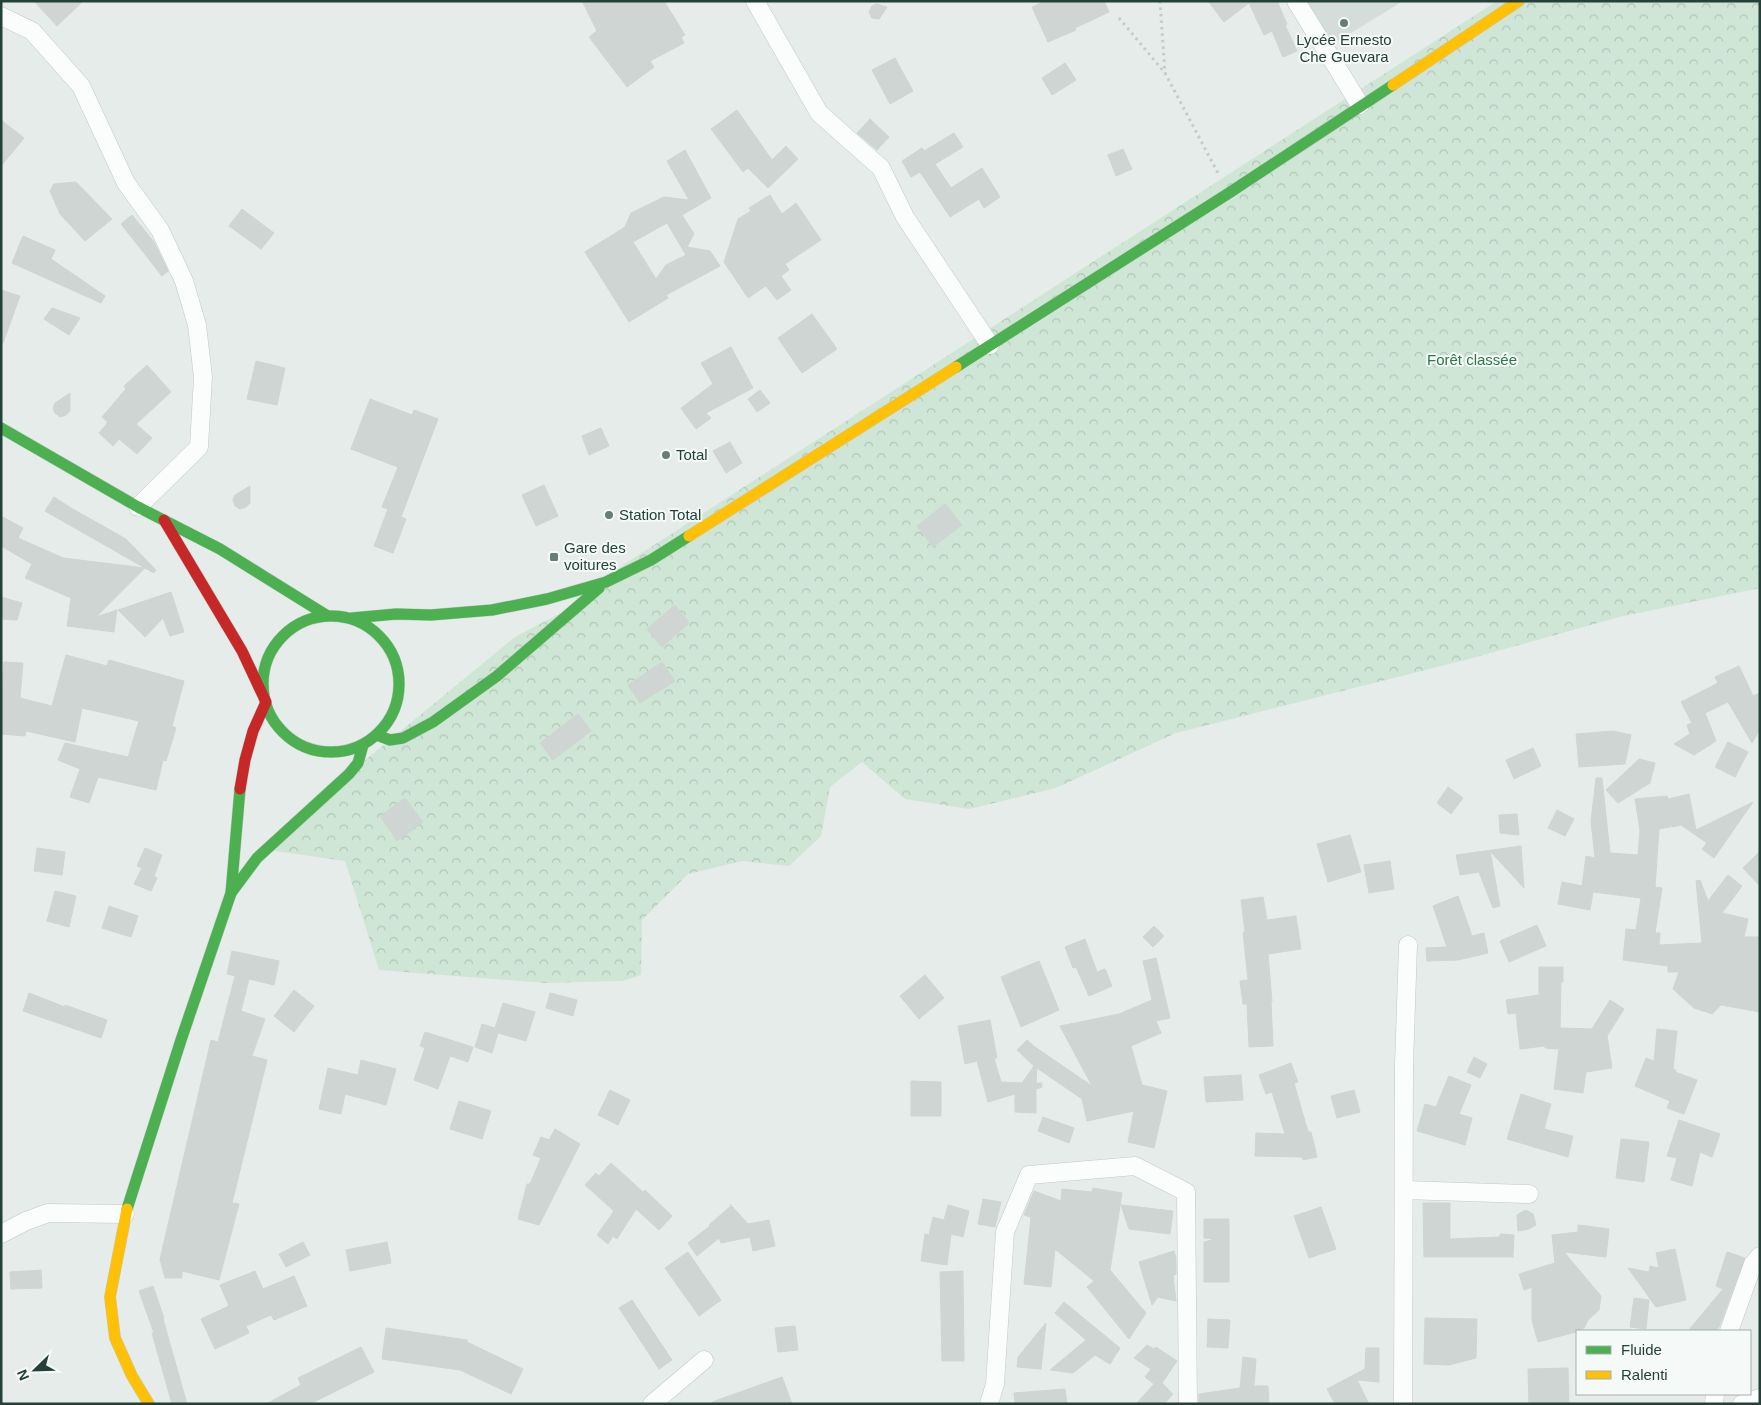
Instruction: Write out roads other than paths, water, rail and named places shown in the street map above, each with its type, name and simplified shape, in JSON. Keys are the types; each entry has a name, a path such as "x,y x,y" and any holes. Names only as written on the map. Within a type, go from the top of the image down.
{"highway":[{"path":"149,1404 132,1376 115,1338 110,1297 125,1214 231,893 239,796 245,760 253,731 266,702 263,682 267,662 276,644 289,630 306,620 326,615 352,618 492,610 547,599 606,582 651,560 1229,193 1519,1"},
{"path":"1,428 138,507 220,548 326,615"},
{"path":"164,520 242,651 274,720 287,736 304,746 324,752 344,751 363,744 376,735 390,719 397,700 399,680 395,660 385,642 370,628 352,618"},
{"path":"376,735 390,740 404,738 433,722 497,676 606,582"},
{"path":"231,893 257,858 349,774 358,763 363,744"}],"street":[{"path":"755,1 819,113 881,168 905,217 990,345"},
{"path":"1296,1 1360,105"},
{"path":"1,16 32,31 81,86 126,183 160,230 184,281 197,324 203,377 199,448 138,507"},
{"path":"1403,1404 1404,1065 1408,945"},
{"path":"989,1404 996,1384 1005,1232 1029,1176 1136,1166 1186,1192 1188,1404"},
{"path":"1404,1190 1529,1194"},
{"path":"1,1234 26,1221 48,1213 125,1214"},
{"path":"1729,1330 1753,1264 1760,1256"},
{"path":"652,1404 704,1360"},
{"path":"1742,1404 1760,1398"}],"place":[{"name":"Lycée Ernesto Che Guevara","path":"1344,23"},
{"name":"Total","path":"666,455"},
{"name":"Station Total","path":"609,515"},
{"name":"Gare des voitures","path":"554,557"}],"park label":[{"name":"Forêt classée","path":"1472,360"}]}
